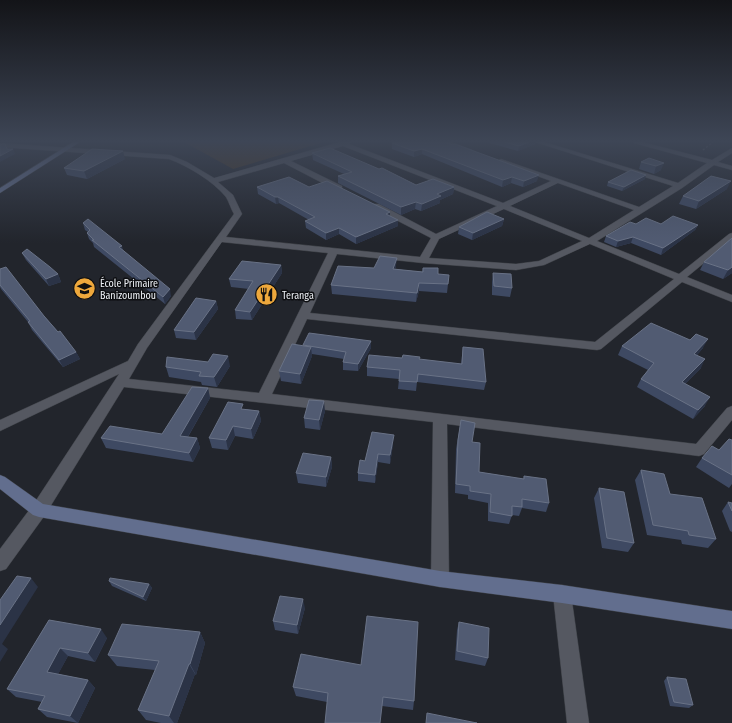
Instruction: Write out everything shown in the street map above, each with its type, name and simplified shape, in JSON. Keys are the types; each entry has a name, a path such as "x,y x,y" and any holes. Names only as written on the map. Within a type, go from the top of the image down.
{"street":[{"path":"0,191 24,176"},
{"path":"0,563 39,510 122,382 142,347 238,214 230,197 204,176"},
{"path":"212,181 230,176"},
{"path":"314,176 346,192"},
{"path":"429,176 732,299"},
{"path":"542,176 640,210"},
{"path":"646,176 679,186"},
{"path":"221,239 423,260 516,266 541,263 590,241 694,176"},
{"path":"423,260 436,237 557,181"},
{"path":"367,202 436,237"},
{"path":"302,315 597,346 732,236"},
{"path":"264,397 334,250"},
{"path":"0,426 133,363"},
{"path":"122,382 264,397 699,450 732,411"},
{"path":"440,418 440,579"},
{"path":"0,481 39,510 440,579 562,594 732,620"},
{"path":"562,594 578,723"}],"building":[{"path":"338,176 397,176 416,185 433,179 454,187 437,194 441,196 422,204 416,202 401,207"},
{"path":"492,176 537,176 524,181 512,177 503,180"},
{"path":"620,176 645,176 624,187 608,182"},
{"path":"711,176 731,181 699,201 683,196"},
{"path":"289,177 309,187 327,181 390,212 386,214 398,220 356,237 339,228 326,233 305,221 315,217 257,187"},
{"path":"487,212 504,219 473,233 459,227"},
{"path":"673,216 698,225 663,248 633,237 618,241 606,236 630,222 636,224 646,218 661,224"},
{"path":"88,219 122,246 119,247 170,289 163,297 92,240 94,240 87,233 90,230 83,223"},
{"path":"732,238 732,267 728,270 704,262"},
{"path":"27,249 58,274 46,279 22,253"},
{"path":"380,256 397,258 393,269 423,272 423,268 438,268 438,274 449,275 448,284 419,283 417,293 331,285 338,266 374,268"},
{"path":"242,261 281,265 250,312 235,310 253,281 229,279"},
{"path":"6,267 44,316 58,332 60,331 76,352 59,360 28,322 30,321 0,285 0,269"},
{"path":"493,273 511,274 512,288 494,286"},
{"path":"196,298 216,301 194,332 174,330"},
{"path":"651,323 690,340 696,334 708,339 694,354 705,359 682,382 710,397 698,410 641,379 654,363 622,346"},
{"path":"309,333 371,341 358,364 343,362 346,352 303,345"},
{"path":"292,344 311,347 300,374 279,371"},
{"path":"463,347 483,349 486,382 418,374 417,382 399,381 400,370 367,367 369,355 402,358 403,355 420,357 419,359 462,364"},
{"path":"213,354 228,356 214,377 199,376 201,372 166,367 167,357 208,362"},
{"path":"192,387 208,388 180,436 197,438 189,453 101,438 110,426 162,434"},
{"path":"309,400 324,401 319,420 304,418"},
{"path":"228,402 243,404 241,409 259,411 251,429 233,426 226,440 209,438"},
{"path":"461,420 475,423 472,442 480,443 479,472 524,479 524,476 546,479 549,503 522,499 522,507 512,506 512,516 490,512 491,494 470,491 470,486 456,484 458,440"},
{"path":"372,432 394,435 390,455 378,454 375,475 358,473 360,460 365,461"},
{"path":"729,439 732,440 732,475 702,458 712,446 719,450"},
{"path":"303,453 331,457 326,477 296,473"},
{"path":"641,470 664,474 670,494 702,498 716,539 689,535 688,531 653,525"},
{"path":"599,488 624,492 634,543 607,538"},
{"path":"728,502 732,503 732,511"},
{"path":"17,576 31,578 0,625 0,600"},
{"path":"110,578 149,584 143,597 109,581"},
{"path":"280,596 303,599 297,625 273,621"},
{"path":"367,616 418,622 414,701 383,697 380,723 325,723 328,693 293,687 301,654 361,665"},
{"path":"49,620 101,629 88,653 60,648 47,672 88,680 70,716 38,709 45,696 7,689"},
{"path":"459,622 489,628 488,658 457,651"},
{"path":"122,624 200,632 190,664 169,716 138,710 159,661 108,655"},
{"path":"667,677 686,679 693,705 674,702"},
{"path":"427,713 477,723 426,723"}],"place":[{"name":"École Primaire Banizoumbou","path":"85,289"},
{"name":"Teranga","path":"266,295"}]}
